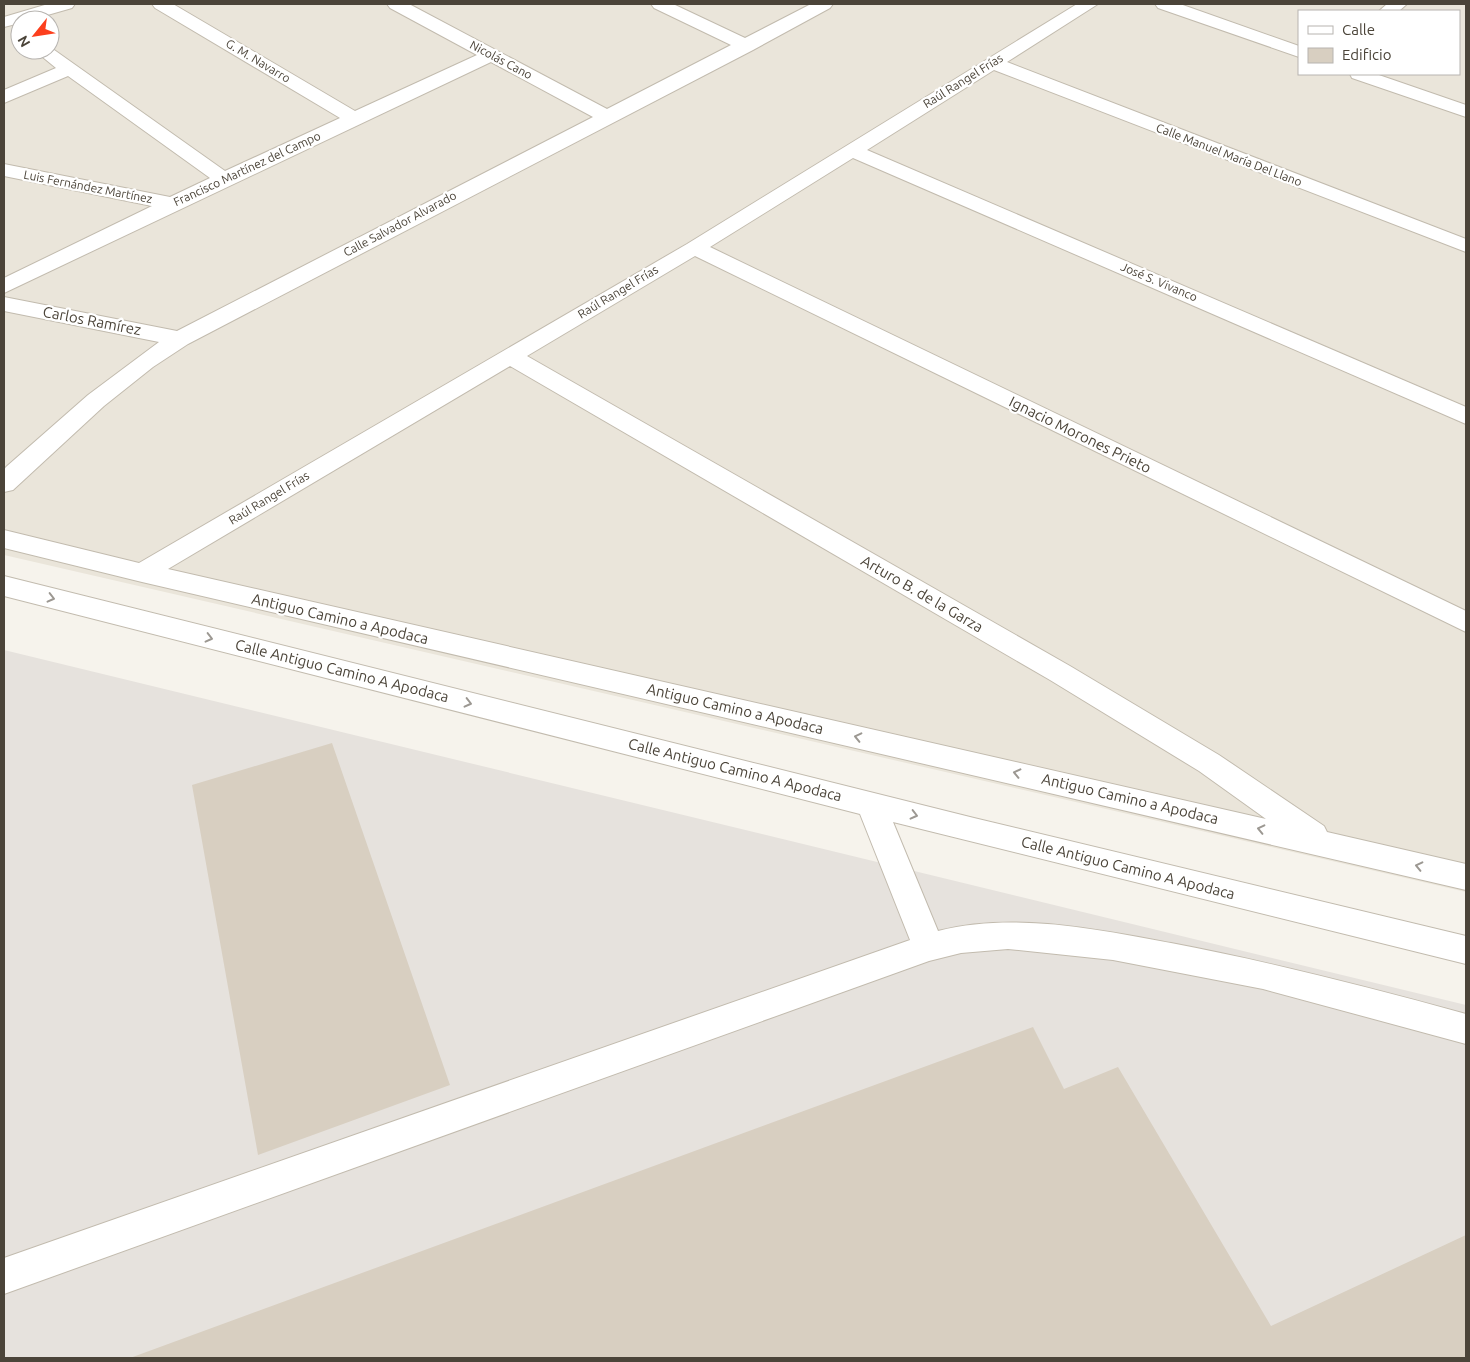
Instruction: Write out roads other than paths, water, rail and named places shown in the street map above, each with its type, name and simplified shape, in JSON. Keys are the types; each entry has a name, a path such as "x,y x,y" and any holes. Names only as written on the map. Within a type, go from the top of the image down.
{"street":[{"path":"4,22 66,4"},
{"name":"G. M. Navarro","path":"162,4 354,118"},
{"name":"Nicolás Cano","path":"396,4 606,116"},
{"path":"660,4 747,46"},
{"name":"Calle Salvador Alvarado","path":"5,482 123,377 145,360 180,339 606,116 747,46 824,4"},
{"name":"Raúl Rangel Frías","path":"142,573 694,248 1089,4"},
{"path":"1164,4 1298,52"},
{"name":"Francisco Martínez del Campo","path":"4,286 224,179 491,55"},
{"path":"57,60 224,179"},
{"name":"Calle Manuel María Del Llano","path":"992,63 1466,246"},
{"path":"4,97 69,69"},
{"path":"1363,75 1466,111"},
{"name":"José S. Vivanco","path":"851,150 1466,416"},
{"name":"Luis Fernández Martínez","path":"4,170 172,204"},
{"name":"Ignacio Morones Prieto","path":"694,248 1466,622"},
{"name":"Carlos Ramírez","path":"4,304 180,339"},
{"name":"Arturo B. de la Garza","path":"510,356 1060,674 1209,763 1326,844"},
{"name":"Antiguo Camino a Apodaca","path":"4,539 142,573 1466,877"},
{"name":"Calle Antiguo Camino A Apodaca","path":"4,586 871,804 1466,950"},
{"path":"871,804 929,947"},
{"path":"4,1276 929,947 960,939 1008,935 1113,946 1263,975 1466,1029"}]}
